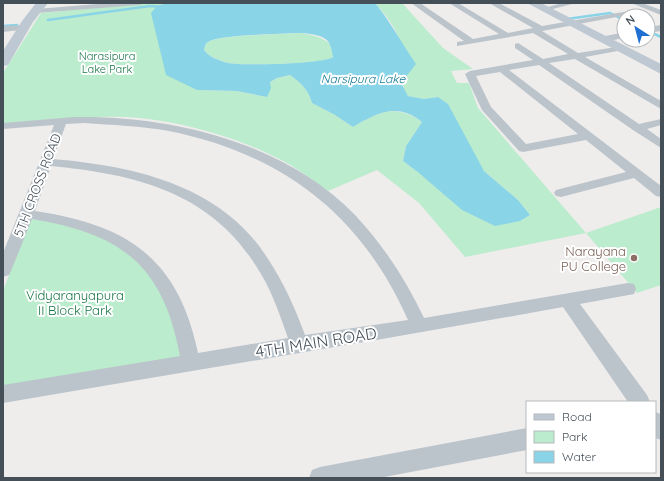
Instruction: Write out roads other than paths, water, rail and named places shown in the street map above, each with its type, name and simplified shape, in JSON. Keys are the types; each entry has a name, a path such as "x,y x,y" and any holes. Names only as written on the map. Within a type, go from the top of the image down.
{"street":[{"path":"3,29 33,16 102,4 140,3"},
{"path":"415,3 470,41"},
{"path":"453,3 506,35"},
{"path":"493,3 538,29 661,106"},
{"path":"533,3 603,39 616,41"},
{"path":"545,9 572,3"},
{"path":"635,3 658,11"},
{"path":"460,44 538,29 568,21 616,15"},
{"path":"3,62 7,50 33,16"},
{"path":"588,136 523,148 486,108 470,74 579,55 616,43"},
{"path":"518,46 661,144"},
{"path":"629,48 661,70"},
{"path":"502,68 661,193"},
{"path":"3,126 60,121 129,122 192,132 252,152 290,171 327,196 361,230 392,272 419,326"},
{"name":"5TH CROSS ROAD","path":"3,271 27,214 60,121"},
{"path":"637,128 661,122"},
{"path":"46,162 110,169 149,179 185,194 218,214 247,241 271,275 284,301 299,344"},
{"path":"561,193 636,174"},
{"path":"27,214 65,220 93,228 114,237 141,256 162,278 175,299 188,339 192,363"},
{"name":"4TH MAIN ROAD","path":"3,394 299,344 419,326 628,289"},
{"path":"567,300 639,401"},
{"path":"320,478 526,439"}],"water":[{"name":"Narsipura Lake","path":"166,3 375,3 416,64 401,83 408,96 424,99 438,97 448,104 484,171 518,200 530,215 520,221 495,226 462,210 403,161 406,146 422,122 404,112 396,111 379,114 353,127 335,115 312,103 304,87 290,75 277,78 270,82 271,88 267,97 237,91 197,90 166,75 151,13 157,6","holes":["300,33 325,38 330,45 333,57 300,63 236,64 218,60 204,50 208,42 224,38 250,35"]}],"waterway":[{"path":"48,20 150,6 163,7"},
{"path":"567,19 610,13 616,16"},
{"path":"3,26 17,25"},
{"path":"656,35 661,37"}],"place":[{"name":"Narayana PU College","path":"634,258"}],"park label":[{"name":"Narasipura Lake Park","path":"107,62"},
{"name":"Vidyaranyapura II Block Park","path":"75,302"}]}
